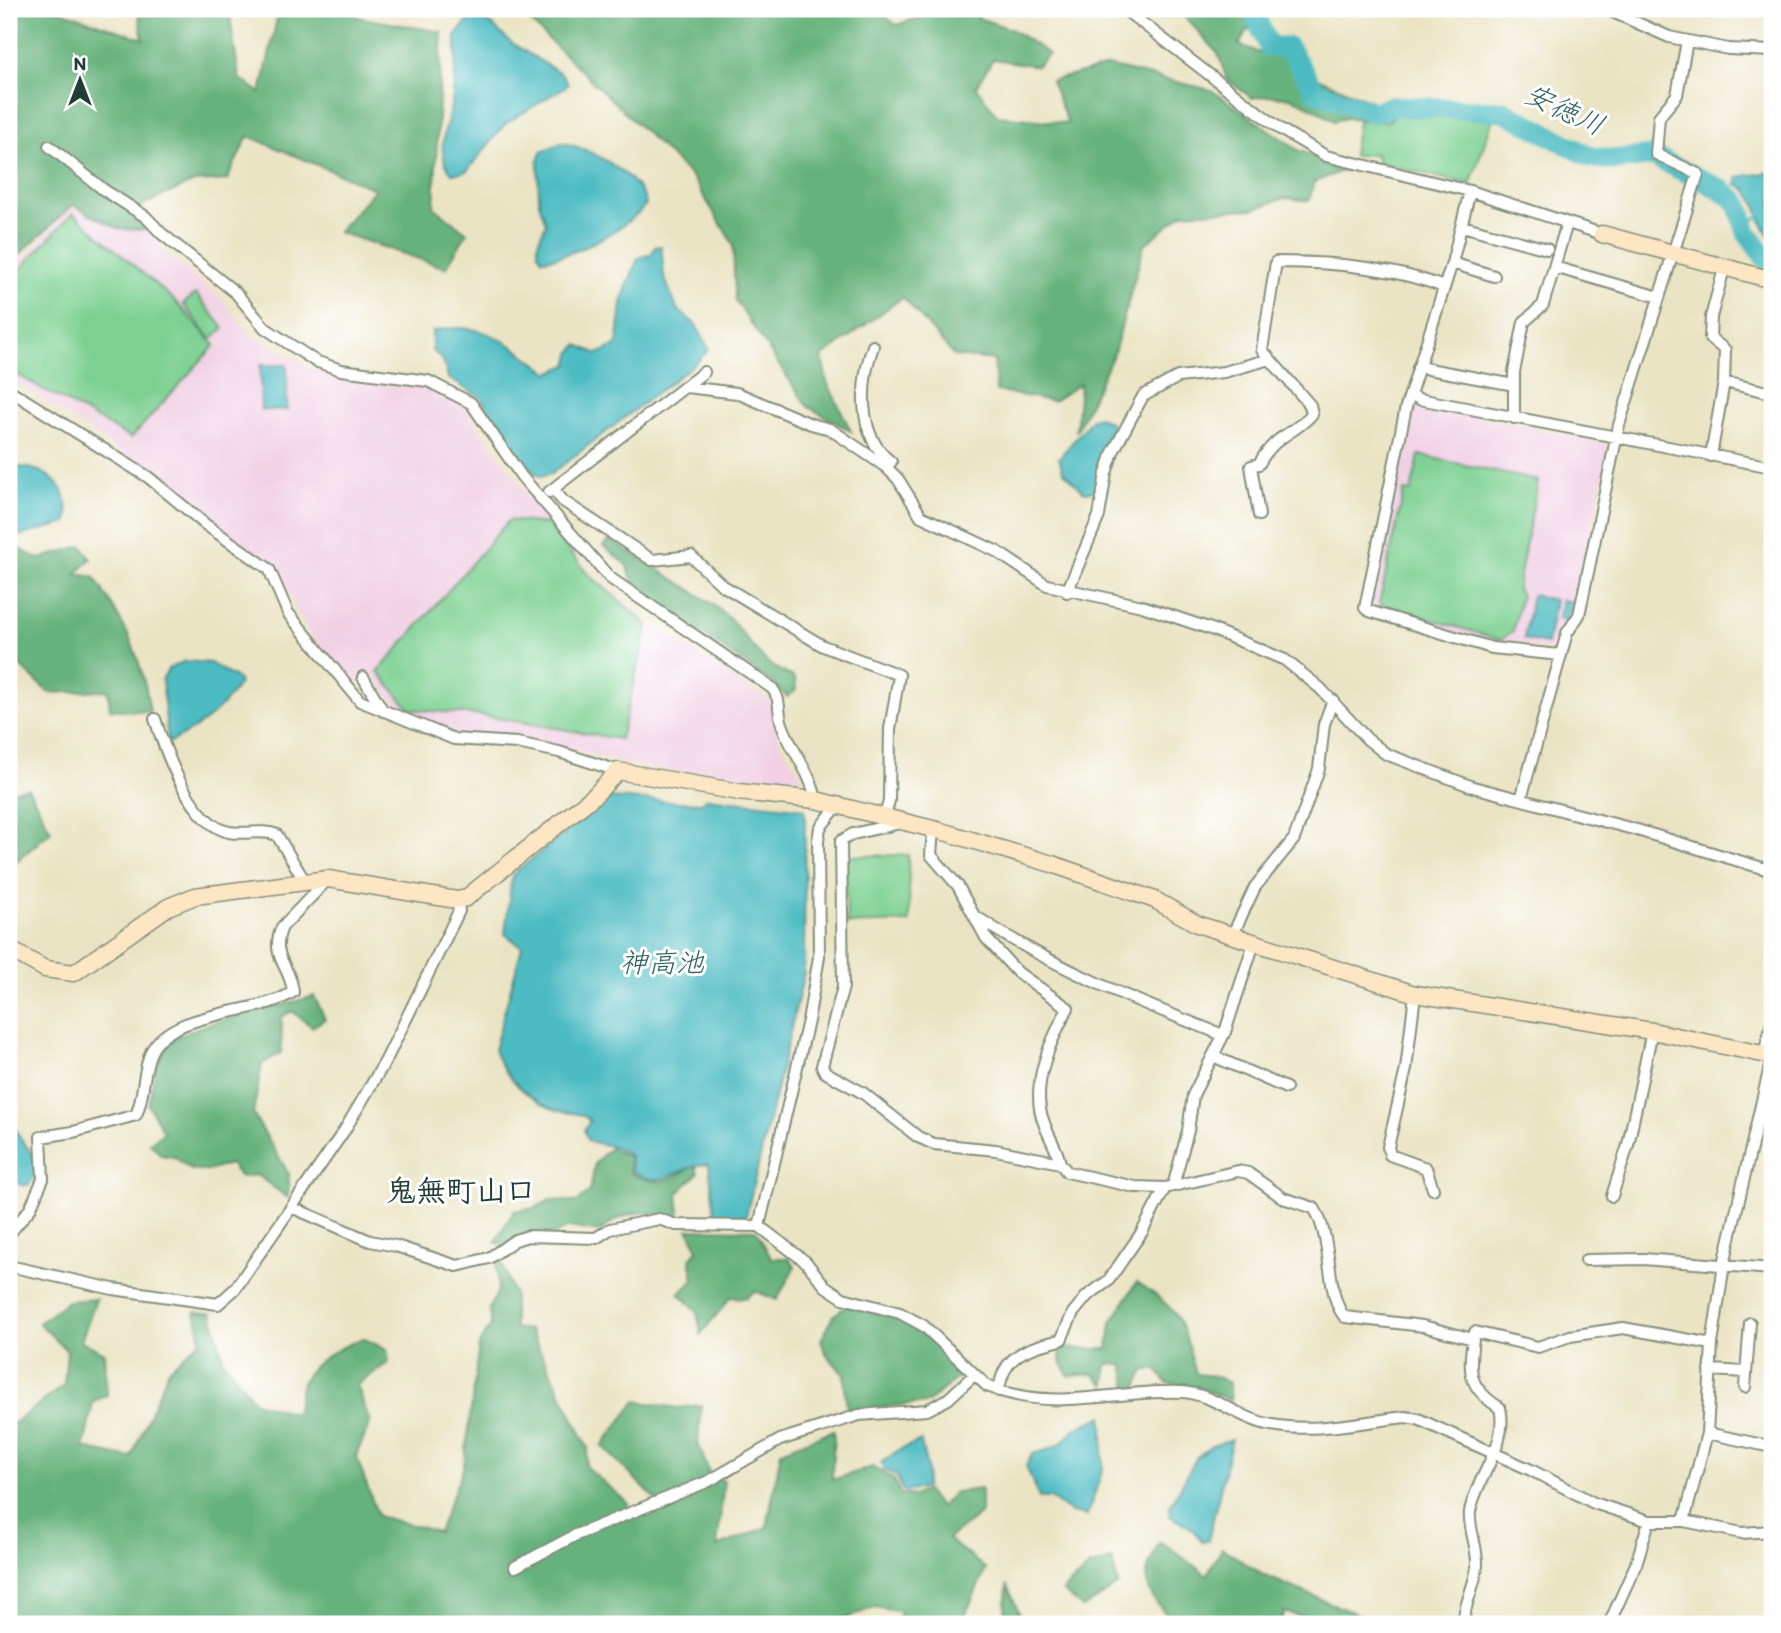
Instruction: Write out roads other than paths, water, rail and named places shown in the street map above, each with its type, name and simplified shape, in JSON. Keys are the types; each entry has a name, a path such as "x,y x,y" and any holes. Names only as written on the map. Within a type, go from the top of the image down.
{"street":[{"path":"1606,9 1648,29 1687,41 1728,49 1772,51"},
{"path":"1128,10 1280,129 1326,156 1470,191 1567,223 1772,280"},
{"path":"1521,799 1560,655 1567,633 1579,615 1616,438 1698,174 1656,154 1659,117 1677,95 1687,41"},
{"path":"49,146 104,190 146,217 161,233 236,293 265,328 315,361 341,370 428,381 471,403 522,477 610,578 772,688 780,699 780,721 797,757 812,780 816,800"},
{"path":"1470,191 1452,263 1410,394 1365,607 1368,611 1492,648 1560,655"},
{"path":"1514,418 1514,372 1524,322 1543,305 1567,223"},
{"path":"1462,226 1547,250"},
{"path":"1259,516 1251,466 1259,464 1272,444 1286,432 1305,422 1312,414 1310,405 1262,350 1276,262 1346,265 1425,280 1444,287"},
{"path":"1452,263 1494,276"},
{"path":"1711,456 1724,382 1725,350 1710,338 1711,317 1725,265"},
{"path":"1554,267 1659,297"},
{"path":"873,346 867,371 865,415 878,452 895,466 898,479"},
{"path":"1067,592 1100,516 1105,472 1143,396 1178,377 1224,372 1269,359"},
{"path":"1418,366 1509,384"},
{"path":"541,498 704,372"},
{"path":"1724,382 1772,393"},
{"path":"686,387 737,393 811,424 830,429 886,467 898,479 921,516 996,551 1047,585 1067,592 1143,606 1212,629 1285,660 1333,700 1367,738 1386,754 1473,787 1772,871"},
{"path":"9,390 148,477 206,525 269,569 288,613 360,701 454,739 517,743 559,752 618,771 739,792 816,800 886,816 1039,860 1155,900 1197,924 1415,994 1652,1031 1770,1056"},
{"path":"1410,394 1419,399 1772,467"},
{"path":"553,489 564,502 652,560 691,556 722,585 823,646 899,675 890,729 889,801 886,816"},
{"path":"363,677 383,711"},
{"path":"1232,936 1255,887 1294,839 1319,769 1324,724 1333,700"},
{"path":"155,719 167,754 205,821 230,832 271,832 277,835 304,880"},
{"path":"9,949 45,969 74,973 168,907 195,896 304,880 328,879 457,900 466,898 594,796 618,771"},
{"path":"759,1226 808,1021 819,957 820,828 838,805"},
{"path":"908,822 853,834 841,841 844,987 822,1066 825,1072 863,1093 918,1137 934,1144 996,1150 1060,1163"},
{"path":"933,829 931,855 958,886 986,938 1017,972 1068,1008 1051,1042 1043,1072 1040,1106 1060,1163 1067,1172 1135,1187 1169,1187 1238,1171 1248,1173 1283,1198 1314,1208 1320,1216 1331,1259 1337,1309 1345,1317 1423,1326 1473,1339"},
{"path":"9,1234 30,1209 43,1179 45,1167 44,1153 39,1143 41,1137 94,1128 136,1115 152,1051 162,1037 178,1028 217,1014 283,998 293,992 278,954 278,937 282,927 328,879"},
{"path":"9,1266 113,1290 218,1304 234,1289 344,1131 386,1060 459,911 457,900"},
{"path":"973,914 1024,949 1115,993 1223,1035"},
{"path":"999,1391 1007,1364 1019,1352 1061,1340 1073,1313 1087,1296 1108,1281 1143,1232 1169,1187 1188,1131 1192,1095 1223,1035 1254,943"},
{"path":"1415,994 1406,1069 1388,1147 1390,1155 1426,1168 1433,1189"},
{"path":"1684,1521 1707,1433 1712,1344 1724,1265 1770,1056 1772,1023"},
{"path":"1612,1196 1628,1145 1652,1031"},
{"path":"1213,1056 1286,1088"},
{"path":"291,1206 370,1241 396,1246 457,1266 489,1258 515,1240 528,1237 596,1238 610,1229 659,1219 676,1225 759,1226 806,1262 825,1286 843,1298 900,1313 924,1326 974,1375 999,1391 1039,1401 1187,1392 1271,1425 1312,1427 1405,1417 1418,1419 1531,1470 1594,1503 1649,1521 1684,1521 1742,1533 1772,1531"},
{"path":"1586,1260 1643,1259 1772,1269"},
{"path":"1745,1387 1750,1323"},
{"path":"1463,1624 1477,1568 1477,1546 1469,1515 1493,1455 1502,1414 1500,1408 1483,1396 1472,1379 1469,1369 1475,1332 1538,1348 1570,1336 1623,1328 1712,1344"},
{"path":"1710,1370 1746,1372"},
{"path":"515,1567 576,1535 709,1481 780,1440 859,1415 926,1410 948,1399 974,1375"},
{"path":"1707,1433 1772,1447"},
{"path":"1609,1624 1636,1564 1649,1521"}],"water":[{"path":"471,18 481,18 491,24 510,42 563,75 568,85 505,124 467,171 453,174 443,156 444,136 454,87 456,34"},
{"path":"561,143 585,150 611,164 634,183 646,204 627,222 599,240 568,254 542,259 538,246 546,224 539,203 538,162 541,152"},
{"path":"1772,172 1772,239 1750,194 1736,184 1738,177"},
{"path":"661,246 664,276 677,309 696,325 709,349 697,362 551,474 541,477 524,465 480,397 448,378 443,360 432,350 432,332 450,328 481,331 509,344 549,373 568,365 572,351 578,345 598,354 617,345 623,297 638,258 652,254 655,247"},
{"path":"260,365 287,365 287,410 261,410"},
{"path":"1099,417 1111,423 1113,431 1097,491 1084,492 1063,471 1059,458 1092,419"},
{"path":"15,467 37,471 55,482 66,500 67,523 11,538 9,536 9,474"},
{"path":"1532,595 1555,600 1547,644 1524,639"},
{"path":"1562,600 1573,602 1566,621 1558,619"},
{"path":"185,661 210,663 239,680 239,684 208,719 168,743 162,680 169,668"},
{"name":"神高池","path":"608,798 701,803 707,798 805,809 804,974 746,1216 715,1216 709,1164 653,1179 632,1171 630,1155 615,1147 588,1141 584,1130 590,1121 587,1118 550,1108 520,1088 504,1070 494,1050 522,947 505,934 512,875"},
{"path":"9,1108 20,1138 36,1162 34,1176 29,1185 21,1185 9,1178"},
{"path":"1103,1416 1103,1468 1087,1516 1072,1513 1050,1498 1039,1498 1026,1466 1032,1454 1055,1446 1065,1440 1073,1430"},
{"path":"1232,1439 1208,1541 1203,1542 1190,1527 1170,1516 1169,1508 1197,1457 1212,1446"},
{"path":"921,1441 927,1470 926,1487 906,1492 902,1490 897,1476 883,1469 881,1463 899,1450"}],"waterway":[{"name":"安徳川","path":"1252,9 1269,47 1288,47 1315,91 1375,113 1392,106 1503,111 1591,157 1612,160 1653,156 1722,190 1738,203 1747,233 1772,267"},
{"path":"1743,223 1759,217"}],"district":[{"name":"鬼無町山口","path":"461,1191"}]}
